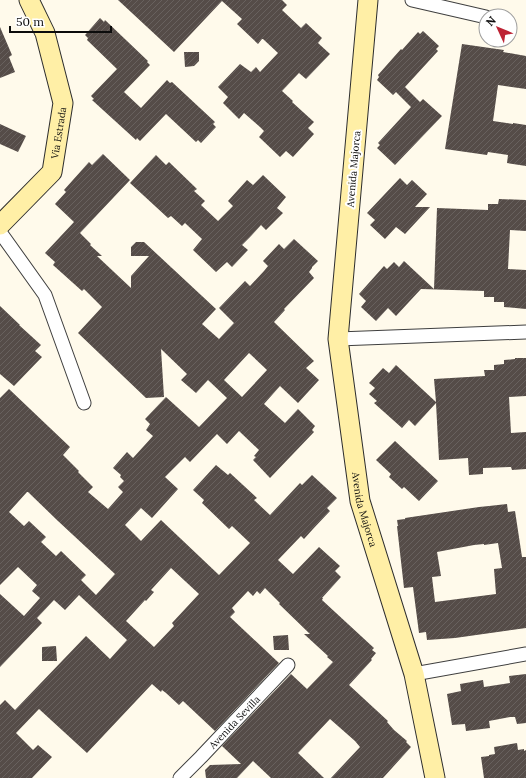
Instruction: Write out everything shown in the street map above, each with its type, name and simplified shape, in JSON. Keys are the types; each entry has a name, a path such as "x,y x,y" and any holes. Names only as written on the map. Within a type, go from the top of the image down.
{"street":[{"name":"Via Estrada","path":"0,225 52,172 63,103 46,33 29,0"},
{"name":"Avenida Majorca","path":"368,0 338,338 360,501 414,674 435,778"},
{"path":"412,0 478,15"},
{"path":"0,232 45,295 84,403"},
{"path":"338,338 526,332"},
{"path":"414,674 526,654"},
{"name":"Avenida Sevilla","path":"180,778 288,665"}],"building":[{"path":"118,0 282,0 287,5 282,10 301,28 306,23 322,38 318,43 330,54 306,79 299,73 282,91 314,122 308,128 314,134 293,157 286,151 280,157 259,137 264,131 260,127 244,113 239,119 223,103 228,97 218,87 240,64 251,72 256,67 260,72 278,53 263,39 258,44 237,24 242,19 222,1 174,52"},
{"path":"100,18 104,22 105,20 148,61 147,62 150,65 124,92 141,108 167,80 170,83 172,82 215,122 213,124 216,127 201,143 198,140 196,142 166,114 140,141 137,138 136,140 92,100 94,99 91,96 117,69 87,40 88,38 85,35"},
{"path":"0,27 12,55 9,57 15,72 0,78"},
{"path":"423,31 439,46 436,49 438,51 405,87 420,102 423,99 442,116 395,165 377,148 380,145 378,143 411,107 396,92 393,95 377,80 379,77 378,75 418,32 420,34"},
{"path":"462,44 478,46 478,48 504,50 503,52 526,56 526,89 498,85 493,121 526,125 526,166 507,163 508,155 488,152 487,155 445,149"},
{"path":"184,52 199,52 199,61 194,66 185,67"},
{"path":"0,124 26,136 18,152 0,144"},
{"path":"103,154 130,180 80,233 102,256 97,256 131,288 131,276 149,256 131,256 131,247 136,242 144,242 216,309 202,324 219,339 234,323 219,308 245,281 250,286 268,266 263,261 279,244 284,249 294,239 318,261 309,272 314,278 284,309 285,310 274,322 314,361 306,368 319,380 298,403 280,386 264,404 285,423 298,409 315,426 312,430 314,432 270,478 253,460 256,457 254,456 259,450 239,431 227,444 217,434 190,462 185,457 165,477 178,489 152,518 141,508 125,525 141,541 161,520 219,575 250,543 232,526 229,529 202,503 204,500 193,490 216,465 228,475 230,473 257,498 254,500 270,515 300,483 302,485 312,475 337,498 327,508 330,511 304,539 301,536 278,560 293,574 319,547 340,566 335,571 341,577 322,598 322,600 374,648 372,650 376,653 371,659 372,660 349,685 388,721 387,722 394,730 407,741 406,742 411,747 383,778 331,778 360,747 330,719 298,753 324,778 271,778 253,761 237,778 206,778 205,770 210,765 241,764 222,746 291,674 307,689 333,662 304,634 310,634 265,588 260,594 257,591 253,596 248,591 232,608 235,612 230,617 279,663 215,731 183,701 179,705 166,693 162,690 161,692 152,684 87,753 39,709 16,733 33,750 38,745 52,757 32,778 0,778 0,705 5,700 15,710 86,636 110,659 127,640 79,595 65,610 54,600 37,618 42,623 0,667 0,594 24,616 40,598 32,591 37,585 18,567 0,585 0,398 9,389 70,447 63,455 93,487 88,492 108,509 123,492 118,487 124,481 120,477 121,475 113,468 127,452 133,458 153,436 146,430 150,424 145,419 166,397 199,427 227,398 208,380 196,393 181,380 187,374 161,349 164,397 146,398 78,333 102,307 84,289 82,291 53,265 55,262 45,253 74,222 55,204 66,192 64,190 89,162 92,165","holes":["249,353 267,370 242,397 224,380","28,492 115,574 96,595 81,580 86,575 61,551 56,556 41,542 46,537 29,521 24,526 9,512","171,568 199,594 172,623 174,626 154,647 126,621 154,592 151,590"]},
{"path":"156,155 166,165 169,162 197,189 194,191 205,201 201,205 218,221 233,206 228,201 247,180 253,185 263,175 286,197 277,208 283,213 266,230 261,225 242,245 248,250 232,267 227,262 216,272 193,250 202,239 185,223 182,226 171,216 168,218 130,183"},
{"path":"400,178 407,185 412,180 427,194 415,207 430,207 405,234 396,227 385,239 370,225 375,220 367,213"},
{"path":"499,199 526,200 526,231 510,230 508,269 526,270 526,309 504,307 504,302 494,302 494,297 484,297 484,291 421,289 396,316 388,308 376,321 361,307 366,301 359,294 384,266 387,269 394,262 399,267 404,261 434,289 437,208 488,210 488,204 498,204"},
{"path":"0,306 41,345 35,351 42,357 14,386 0,374"},
{"path":"526,358 526,396 509,397 511,433 526,432 526,469 512,470 511,467 483,468 483,474 469,475 468,458 439,460 436,403 415,426 409,420 402,428 374,403 377,401 369,394 375,388 369,383 383,368 389,373 396,365 436,402 434,379 485,376 484,370 494,370 494,365 504,364 504,360"},
{"path":"395,441 438,481 419,501 404,487 402,489 389,477 391,474 376,460"},
{"path":"507,504 508,512 515,511 522,557 526,557 526,628 455,638 427,640 426,632 419,633 413,587 404,588 397,520","holes":["498,543 502,568 494,569 496,594 435,602 432,577 441,576 437,552 474,545"]},
{"path":"288,635 289,650 274,650 273,636"},
{"path":"56,646 57,661 42,661 42,647"},
{"path":"526,674 526,723 517,724 515,717 510,717 489,721 490,728 466,731 465,724 452,725 447,694 461,691 460,684 483,680 484,687 510,683 509,676"},
{"path":"517,743 518,750 526,750 526,778 484,778 481,757 495,754 494,747"}]}
